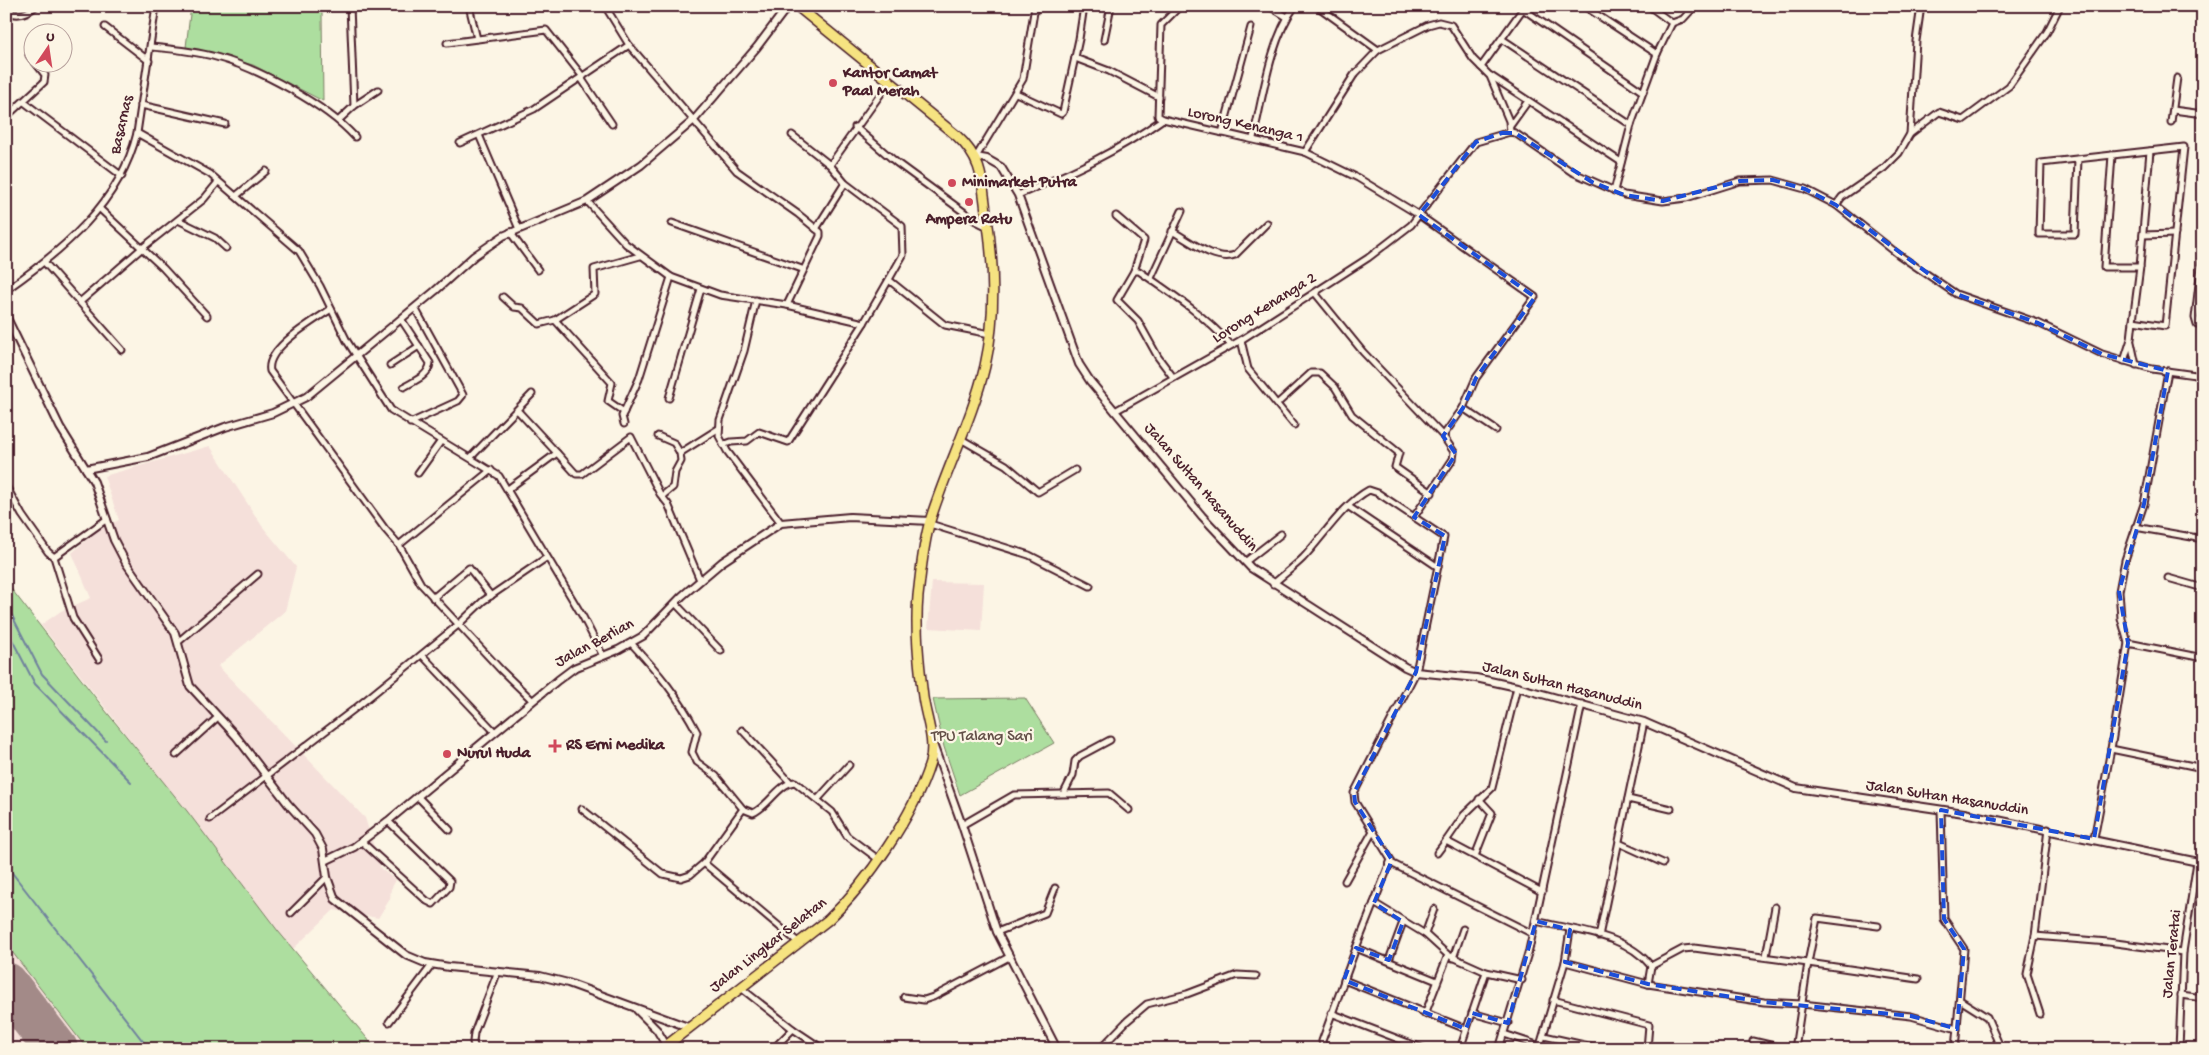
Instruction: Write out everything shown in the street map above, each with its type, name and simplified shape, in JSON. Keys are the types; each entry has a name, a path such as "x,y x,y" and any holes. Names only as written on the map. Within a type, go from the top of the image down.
{"highway":[{"path":"797,6 957,136 976,157 980,171 989,227 992,282 990,334 980,382 930,522 923,556 918,611 924,699 933,746"},
{"name":"Jalan Lingkar Selatan","path":"664,1047 799,943 843,906 878,858 913,804 930,762 933,746"}],"street":[{"path":"6,11 18,14 30,11 36,6"},
{"name":"Basarnas","path":"6,290 45,263 100,209 122,176 133,151 137,133 152,47 156,6"},
{"path":"350,6 354,106"},
{"path":"469,6 478,39"},
{"path":"605,6 629,45 737,171 816,229 820,236 802,269 787,305"},
{"path":"86,469 148,457 294,404 306,397 415,308 474,256 510,232 588,201 642,165 694,120 757,47 788,6"},
{"path":"976,157 1016,93 1026,69 1035,6"},
{"path":"1016,93 1061,114 1065,108 1084,6"},
{"path":"1104,40 1111,6"},
{"path":"1163,120 1158,116 1161,25 1180,6"},
{"path":"1269,6 1287,17"},
{"path":"1253,138 1278,37 1287,17 1296,6"},
{"path":"1317,6 1378,50"},
{"path":"1584,6 1656,54"},
{"path":"1649,6 1672,23"},
{"path":"1614,191 1632,125 1656,54 1672,23 1683,19 1695,6"},
{"path":"1910,134 1916,41 1921,6"},
{"path":"1836,205 1842,198 1884,168 1899,153 1910,134 1939,112 1963,120 2009,86 2047,32 2060,6"},
{"path":"1481,67 1524,8 1643,92"},
{"path":"1305,152 1354,75 1378,50 1428,25 1446,22 1451,24 1473,59 1490,76 1621,162"},
{"path":"105,27 149,61"},
{"path":"1222,133 1251,27"},
{"path":"447,43 546,30 582,78 612,124"},
{"path":"1502,39 1632,125"},
{"path":"460,144 534,109 629,45"},
{"path":"152,47 217,57 248,68 319,107 339,120 355,137"},
{"path":"1075,58 1109,71 1159,98"},
{"path":"6,117 24,102 46,78 42,72"},
{"path":"1490,76 1510,129 1572,172 1614,191 1664,201 1686,198 1740,181 1773,180 1805,189 1836,205 1899,255 1956,294 2038,323 2102,354 2168,371 2203,376"},
{"path":"2171,122 2177,78"},
{"path":"830,164 890,81"},
{"path":"339,120 354,106 378,90"},
{"path":"2173,110 2202,114 2203,96"},
{"path":"1510,129 1528,101"},
{"path":"24,102 122,176"},
{"path":"141,105 225,124"},
{"name":"Lorong Kenanga 1","path":"1018,196 1090,164 1132,142 1163,120 1253,138 1305,152 1358,178 1419,215 1535,297 1476,378 1463,408"},
{"path":"855,127 897,163 976,221 989,227"},
{"name":"Lorong Kenanga 2","path":"1115,411 1241,340 1368,258 1411,225 1476,142 1510,129"},
{"path":"137,133 210,174 300,251 356,355 386,404 410,423 470,457 498,476 583,617 603,656"},
{"path":"479,135 519,229"},
{"path":"723,445 731,442 746,441 758,432 788,442 864,323 903,255 902,226 845,183 830,164 792,135"},
{"path":"2078,159 2075,234 2039,234 2041,163 2150,151 2184,148 2165,326 2133,321"},
{"path":"2124,361 2131,339 2140,267 2150,151"},
{"path":"2112,155 2104,267 2140,267"},
{"name":"Jalan Sultan Hasanuddin","path":"976,157 987,159 1000,167 1018,196 1078,364 1202,516 1245,562 1273,584 1416,672 1476,678 1582,704 1644,722 1723,754 1780,783 1796,788 1830,795 1941,810 2048,829 2200,862"},
{"path":"236,196 266,171"},
{"path":"80,302 141,249 204,199 218,182"},
{"path":"816,229 845,183"},
{"path":"588,201 626,244 671,277 701,289 787,305 864,323"},
{"path":"100,209 163,268 207,316"},
{"path":"1151,278 1182,211"},
{"path":"1116,216 1144,240 1134,271 1117,300 1138,321 1158,357 1173,377"},
{"path":"178,220 215,238 226,248"},
{"path":"672,223 802,269"},
{"path":"1172,231 1213,254 1230,257 1267,223"},
{"path":"510,232 538,270"},
{"path":"2143,235 2175,234"},
{"path":"2203,250 2195,318 2197,325 2203,327"},
{"path":"503,297 514,308 522,308 539,324 554,320 595,294 594,269 640,256"},
{"path":"45,263 122,350"},
{"path":"1134,271 1140,271 1151,278 1199,314 1231,345"},
{"path":"624,424 622,418 639,378 671,277"},
{"path":"889,280 945,325 990,334"},
{"path":"669,398 701,289"},
{"path":"1315,294 1363,352 1443,436 1454,455 1432,493 1414,517"},
{"path":"756,300 744,350 718,429 723,445 781,522"},
{"path":"410,423 458,402 463,395 415,308"},
{"path":"331,309 286,341 270,362 270,371 385,529 399,545 421,584 501,670 532,700"},
{"path":"7,319 52,413 94,482 114,540 126,562 162,611 178,642 190,686 236,736 266,776 315,834 323,849 327,877 336,899 406,955 432,965 540,976 688,1027"},
{"path":"401,319 430,360 430,367 423,376 404,387"},
{"path":"554,320 612,383 608,402 624,412"},
{"path":"2131,339 2136,364"},
{"path":"1241,340 1248,369 1294,425"},
{"path":"390,365 419,346"},
{"path":"2094,839 2128,642 2121,618 2119,591 2125,560 2144,504 2168,371"},
{"path":"1278,404 1311,373 1324,375 1335,388 1352,415 1399,452 1395,467 1432,493"},
{"path":"470,457 518,411 532,394"},
{"path":"1443,436 1463,408 1496,430"},
{"path":"518,411 576,474 580,474 630,437 668,504 700,580"},
{"path":"680,454 718,429"},
{"path":"658,436 674,443 680,454 673,487 662,496"},
{"path":"961,438 1006,465 1038,492 1075,470"},
{"path":"418,473 441,440"},
{"path":"508,490 557,453"},
{"path":"399,545 491,470"},
{"path":"6,486 22,515 48,552 54,557 68,607 99,659"},
{"path":"1273,584 1303,558 1349,507 1369,490 1378,493 1444,537 1416,672 1354,790 1355,802 1390,857 1391,863 1331,1013 1322,1041 1330,1049"},
{"path":"1349,507 1438,567"},
{"name":"Jalan Berlian","path":"325,861 344,853 361,842 418,797 532,700 574,668 631,643 722,562 781,522 850,517 930,522"},
{"path":"54,557 107,519"},
{"path":"930,522 1029,555 1090,586"},
{"path":"2135,527 2203,539"},
{"path":"1245,562 1281,534"},
{"path":"210,819 422,655 491,596 546,558"},
{"path":"433,598 469,568 491,596"},
{"path":"178,642 258,574"},
{"path":"2168,578 2203,588"},
{"path":"676,604 721,651"},
{"path":"2128,642 2203,658"},
{"path":"631,643 665,678 684,708 697,732 692,752 697,762 716,776 743,809 753,813 759,811 790,782"},
{"path":"422,655 495,732"},
{"path":"1437,853 1479,799 1492,788 1517,687"},
{"path":"1499,1049 1522,980 1582,704"},
{"path":"176,755 218,717"},
{"path":"1599,936 1644,722"},
{"path":"742,730 790,782 801,785 832,812 847,836 878,858"},
{"path":"1064,794 1073,775 1075,761 1080,756 1110,740"},
{"path":"933,746 962,825 997,932 1057,1049"},
{"path":"2111,749 2203,768"},
{"path":"818,799 850,765"},
{"path":"962,825 1014,795 1109,793 1129,810"},
{"path":"418,797 450,830"},
{"path":"1628,798 1671,809"},
{"path":"1475,856 1492,814 1479,799"},
{"path":"582,809 663,874 672,877 690,876 704,863 743,809"},
{"path":"1941,810 1944,919 1964,949 1955,1049"},
{"path":"361,842 427,901 433,904 449,887 450,881 388,821"},
{"path":"2040,1014 2028,974 2035,936 2048,829"},
{"path":"1345,880 1373,831"},
{"path":"1446,841 1542,892"},
{"path":"1619,843 1663,862"},
{"name":"Jalan Teratai","path":"2179,1049 2183,952 2200,862"},
{"path":"704,863 799,943"},
{"path":"1391,863 1533,934"},
{"path":"290,913 327,877"},
{"path":"997,932 1045,913 1055,888"},
{"path":"1374,903 1426,934 1451,956 1486,972 1522,980"},
{"path":"1766,956 1774,907"},
{"path":"1426,934 1434,910"},
{"path":"1795,1049 1817,918 1878,926"},
{"path":"1536,921 1618,940 1637,951 1651,966"},
{"path":"1389,960 1403,922"},
{"path":"1425,1014 1438,980 1463,929"},
{"path":"1504,1034 1540,1047 1565,962 1570,930"},
{"path":"2035,936 2108,942 2183,952"},
{"path":"1356,948 1438,980"},
{"path":"1651,966 1683,949 1719,950 1918,979"},
{"path":"904,998 924,1000 933,997 1009,957"},
{"path":"1565,962 1648,984 1764,1002 1802,1004 1911,1016 1957,1029"},
{"path":"389,1022 432,965"},
{"path":"1648,984 1651,966"},
{"path":"475,1049 473,1042 474,1033 498,971"},
{"path":"1460,1049 1486,972"},
{"path":"1100,1049 1133,1014 1146,1004 1187,994 1236,975 1256,976"},
{"path":"1344,980 1466,1029"},
{"path":"741,988 818,1046"},
{"path":"2180,995 2203,998"},
{"path":"1553,1000 1649,1025 1647,1049"},
{"path":"1960,1000 1988,1017 2001,1049"},
{"path":"634,1007 657,1030 664,1047"},
{"path":"1331,1013 1424,1049"},
{"path":"1472,1013 1508,1022"},
{"path":"773,1049 793,1028"},
{"path":"1544,1036 1602,1049"},
{"path":"1753,1041 1788,1049"}],"highlighted area":[{"path":"1502,133 1515,133 1592,182 1624,195 1663,201 1740,181 1773,180 1805,189 1836,205 1956,294 2038,323 2102,354 2168,371 2144,504 2119,591 2128,643 2094,839 1941,810 1944,919 1964,949 1957,1029 1911,1016 1764,1002 1648,984 1565,962 1570,930 1536,921 1508,1023 1472,1013 1466,1029 1344,980 1356,948 1389,960 1403,922 1374,903 1392,860 1355,802 1354,793 1416,672 1445,536 1414,517 1456,454 1443,436 1463,408 1476,378 1535,297 1419,215 1476,142"}],"shaded area":[{"path":"210,446 262,526 296,567 285,611 218,666 365,818 381,869 396,880 391,889 390,899 378,918 334,910 293,949 376,1049 6,1049 6,582 57,650 149,764 41,625 61,611 91,598 72,553 96,531 119,520 104,476"},
{"path":"932,582 984,583 981,631 928,628"}],"green space":[{"path":"191,6 319,6 322,13 323,101 253,65 186,47"},
{"path":"6,582 105,710 187,811 278,931 376,1049 87,1049 6,944"},
{"name":"TPU Talang Sari","path":"1025,698 1054,743 960,795 944,747 933,699"}],"waterway":[{"path":"6,604 42,674 106,741"},
{"path":"6,628 35,684 131,782"},
{"path":"6,865 149,1049"}],"runway":[{"path":"6,984 56,1049"}],"place":[{"name":"Kantor Camat Paal Merah","path":"833,83"},
{"name":"Minimarket Putra","path":"952,183"},
{"name":"Ampera Ratu","path":"969,202"},
{"name":"RS Erni Medika","path":"555,746"},
{"name":"Nurul Huda","path":"447,754"}]}
